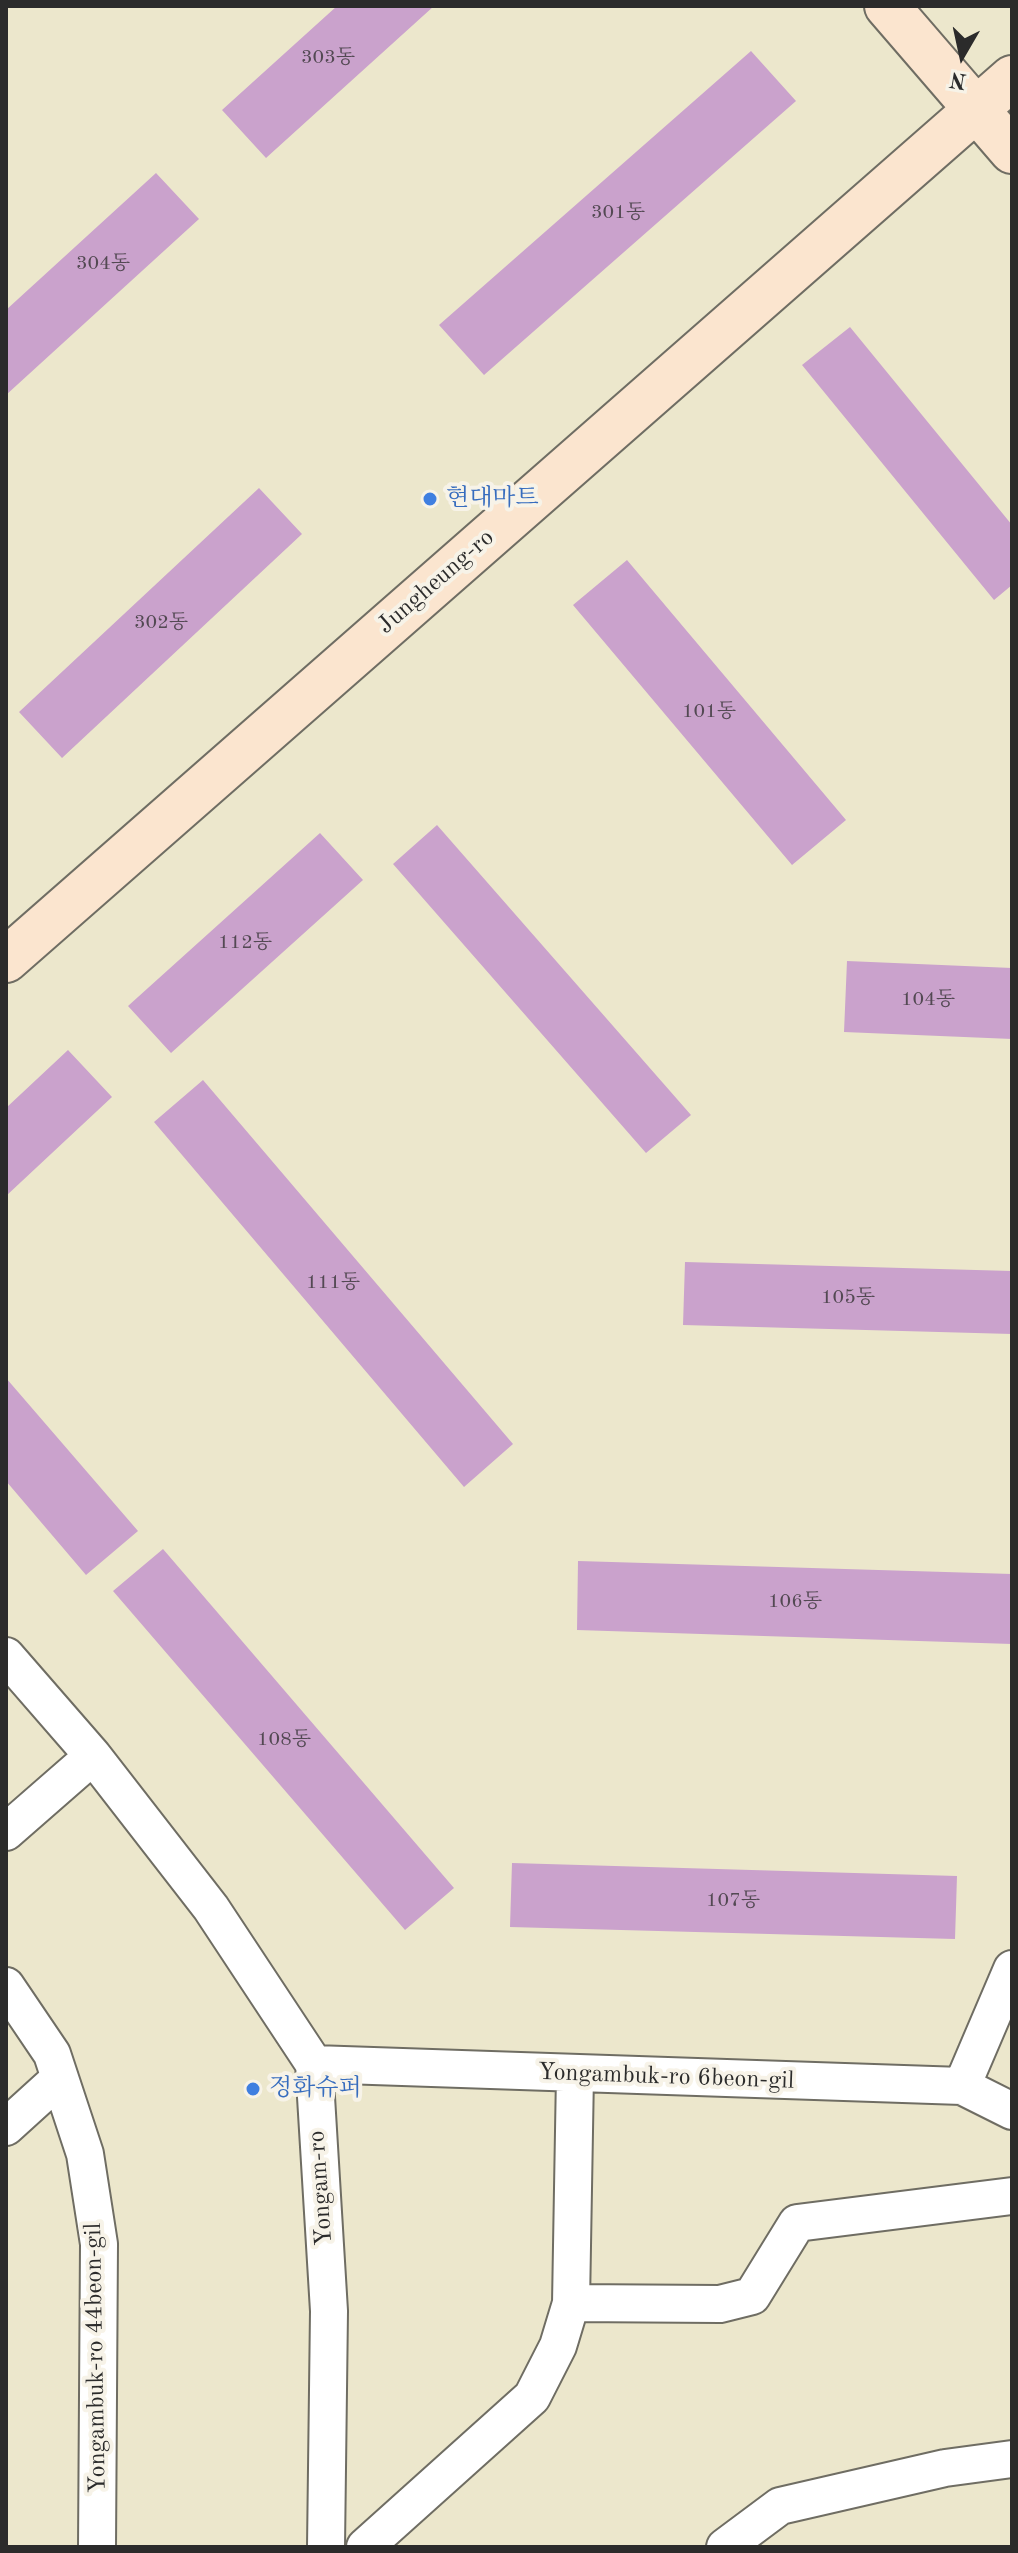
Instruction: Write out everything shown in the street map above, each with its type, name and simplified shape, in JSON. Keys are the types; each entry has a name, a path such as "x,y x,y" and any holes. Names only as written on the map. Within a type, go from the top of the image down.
{"street":[{"path":"887,6 1012,151"},
{"name":"Jungheung-ro","path":"6,960 1012,78"},
{"name":"Yongam-ro","path":"6,1656 93,1756 211,1908 314,2064 329,2311 326,2547"},
{"path":"6,1832 93,1756"},
{"path":"962,2086 1012,1969"},
{"name":"Yongambuk-ro 44beon-gil","path":"6,1986 52,2054 85,2154 99,2244 97,2547"},
{"name":"Yongambuk-ro 6beon-gil","path":"314,2064 962,2086 1012,2111"},
{"path":"365,2547 532,2397 558,2346 571,2303 575,2074"},
{"path":"6,2127 60,2078"},
{"path":"571,2303 720,2304 752,2296 797,2223 1012,2196"},
{"path":"725,2547 780,2506 945,2468 1012,2459"}],"building":[{"path":"337,6 434,6 266,158 222,110"},
{"path":"751,51 796,101 484,375 439,325"},
{"path":"156,173 199,219 6,395 6,310"},
{"path":"850,327 1012,525 1012,585 994,600 802,365"},
{"path":"259,488 302,534 62,758 19,712"},
{"path":"627,560 846,820 792,865 573,605"},
{"path":"437,825 691,1115 646,1153 393,864"},
{"path":"320,833 363,880 171,1053 128,1006"},
{"path":"847,961 1012,968 1012,1039 844,1032"},
{"path":"68,1050 112,1097 6,1196 6,1108"},
{"path":"203,1080 513,1444 464,1487 154,1122"},
{"path":"685,1262 1012,1271 1012,1334 683,1325"},
{"path":"6,1378 138,1531 86,1575 6,1481"},
{"path":"163,1549 454,1888 405,1930 113,1591"},
{"path":"578,1561 1012,1574 1012,1644 577,1630"},
{"path":"512,1863 957,1876 955,1939 510,1927"}],"place":[{"name":"현대마트","path":"430,499"},
{"name":"정화슈퍼","path":"253,2089"}]}
